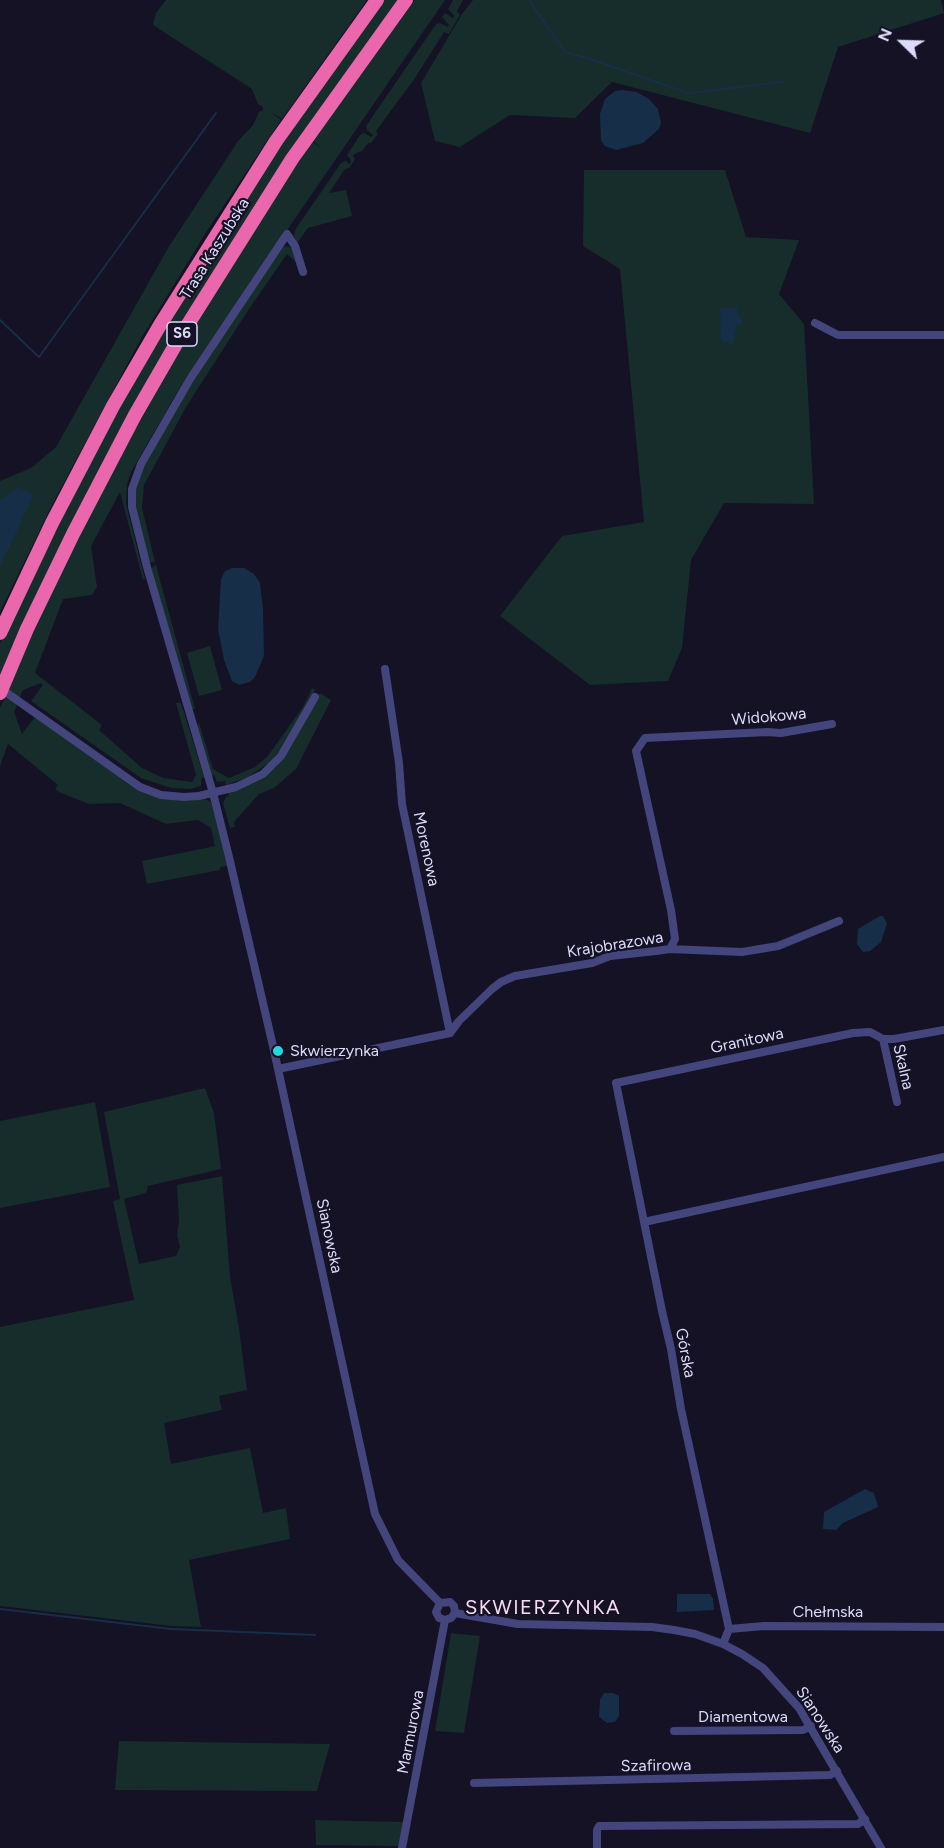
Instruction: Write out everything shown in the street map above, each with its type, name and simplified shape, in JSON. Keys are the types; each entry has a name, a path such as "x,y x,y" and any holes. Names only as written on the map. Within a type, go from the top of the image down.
{"highway":[{"name":"Trasa Kaszubska","path":"0,633 52,523 113,406 160,325 276,141 376,0"},
{"name":"Trasa Kaszubska","path":"0,690 73,534 135,415 180,336 292,159 406,0"}],"street":[{"name":"Sianowska","path":"303,272 295,246 287,234 190,379 141,464 132,489 133,516 213,793 229,857 375,1514 398,1560 440,1603"},
{"path":"815,323 838,335 944,335"},
{"name":"Morenowa","path":"385,669 399,763 402,804 450,1033"},
{"path":"0,690 140,787 172,797 199,796 244,784 272,766 290,743 315,697"},
{"name":"Widokowa","path":"670,950 675,939 671,910 636,751 645,738 781,733 832,724"},
{"name":"Krajobrazowa","path":"450,1033 492,988 515,976 592,963 610,956 670,950 742,952 778,946 839,921"},
{"name":"Granitowa","path":"616,1083 853,1033 870,1032 883,1039 894,1040 944,1030"},
{"path":"278,1070 450,1033"},
{"name":"Skalna","path":"883,1039 897,1102"},
{"name":"Górska","path":"616,1083 671,1349 681,1409 729,1629"},
{"path":"644,1222 944,1157"},
{"path":"450,1602 454,1606 455,1613 451,1618 445,1620 439,1618 436,1612 440,1603 450,1602"},
{"name":"Sianowska","path":"455,1613 518,1624 652,1627 695,1634 723,1644 763,1668 799,1708 881,1848"},
{"name":"Marmurowa","path":"402,1848 445,1620"},
{"name":"Chełmska","path":"729,1629 764,1626 944,1627"},
{"path":"723,1644 729,1629"},
{"name":"Diamentowa","path":"674,1731 803,1730 811,1726"},
{"name":"Szafirowa","path":"474,1783 830,1775 837,1771"},
{"path":"597,1848 599,1826 858,1824 865,1819"}],"green space":[{"path":"166,0 367,0 282,119 270,111 281,120 207,231 142,337 53,503 0,612 0,481 31,468 56,447 168,248 238,141 253,125 259,112 263,110 252,89 153,25 156,13"},
{"path":"383,0 400,0 263,192 165,350 0,676 0,643 122,398 252,185"},
{"path":"415,0 445,0 185,379 131,472 127,484 126,504 145,579 143,580 120,492 91,546 97,587 92,595 63,599 35,673 102,725 99,730 142,768 163,778 192,782 196,775 176,703 181,703 204,777 201,779 201,786 191,789 171,788 141,778 31,701 43,685 41,683 23,690 14,712 22,734 35,717 157,797 185,801 205,799 211,802 227,866 220,867 220,870 147,884 142,861 215,846 211,828 198,820 166,824 120,803 89,804 59,792 55,789 58,785 8,744 0,766 0,708 51,593 88,517 147,406 203,310 312,142 322,148 313,141"},
{"path":"453,0 463,0 457,11 460,15 449,34 444,32 415,78 376,131 378,134 362,151 353,156 355,159 349,168 345,169 329,193 346,190 352,216 308,228 297,243 295,230 341,163 345,161 350,164 351,161 347,155 360,135 364,133 371,137 373,135 366,126 436,24 440,23 448,27 449,25 442,17 445,13 453,18 454,15 448,9"},
{"path":"473,0 941,0 944,13 838,47 810,133 612,82 575,118 510,115 460,147 435,141 421,83 462,14"},
{"path":"584,170 725,170 746,237 799,240 779,294 804,324 814,504 724,503 691,560 682,648 668,681 590,685 500,616 562,536 644,522 620,269 583,246"},
{"path":"286,246 292,248 299,272 295,261 287,254 186,407 144,485 142,508 155,562 149,562 134,497 139,475 190,383 282,248"},
{"path":"156,565 195,709 192,709 151,568"},
{"path":"210,646 222,690 199,696 187,653"},
{"path":"312,688 315,690 302,714 281,749 269,763 246,778 226,785 225,781 217,782 214,775 211,776 196,727 199,723 213,769 229,778 255,767 267,757 303,707"},
{"path":"320,693 331,700 296,769 274,788 259,794 234,822 235,827 230,828 223,803 229,796 228,793 257,781 276,767 292,745"},
{"path":"205,1088 214,1113 221,1169 148,1186 146,1193 124,1199 139,1264 176,1256 180,1247 177,1235 179,1221 177,1185 222,1176 230,1277 247,1390 219,1396 222,1410 164,1423 171,1464 250,1448 263,1513 286,1508 290,1539 189,1560 201,1627 172,1626 0,1606 0,1327 134,1300 113,1201 120,1199 104,1112"},
{"path":"95,1102 110,1187 0,1208 0,1121"},
{"path":"451,1633 480,1636 464,1733 435,1731"},
{"path":"119,1741 330,1744 317,1791 115,1790"},
{"path":"315,1820 404,1822 399,1846 316,1845"}],"water":[{"path":"615,91 637,92 649,99 658,109 661,123 659,129 643,143 616,150 605,146 601,141 600,114 605,99"},
{"path":"737,307 737,315 743,321 741,325 737,324 733,344 724,342 721,340 720,308"},
{"path":"18,487 34,495 0,566 0,500"},
{"path":"232,568 244,568 254,574 260,583 263,609 264,656 255,677 250,682 239,685 232,681 224,660 218,629 221,579 225,571"},
{"path":"883,916 887,923 881,942 870,951 863,952 857,944 858,929"},
{"path":"865,1489 874,1493 878,1507 843,1523 836,1530 823,1529 824,1512"},
{"path":"677,1594 710,1594 713,1598 714,1610 677,1612"},
{"path":"604,1693 619,1696 619,1716 615,1722 607,1723 599,1717 600,1700"}],"waterway":[{"path":"529,0 565,52 688,93 783,82"},
{"path":"0,320 39,357 216,113"},
{"path":"0,1609 171,1629 315,1635"}],"place":[{"name":"Skwierzynka","path":"278,1051"}],"district":[{"name":"SKWIERZYNKA","path":"543,1608"}]}
